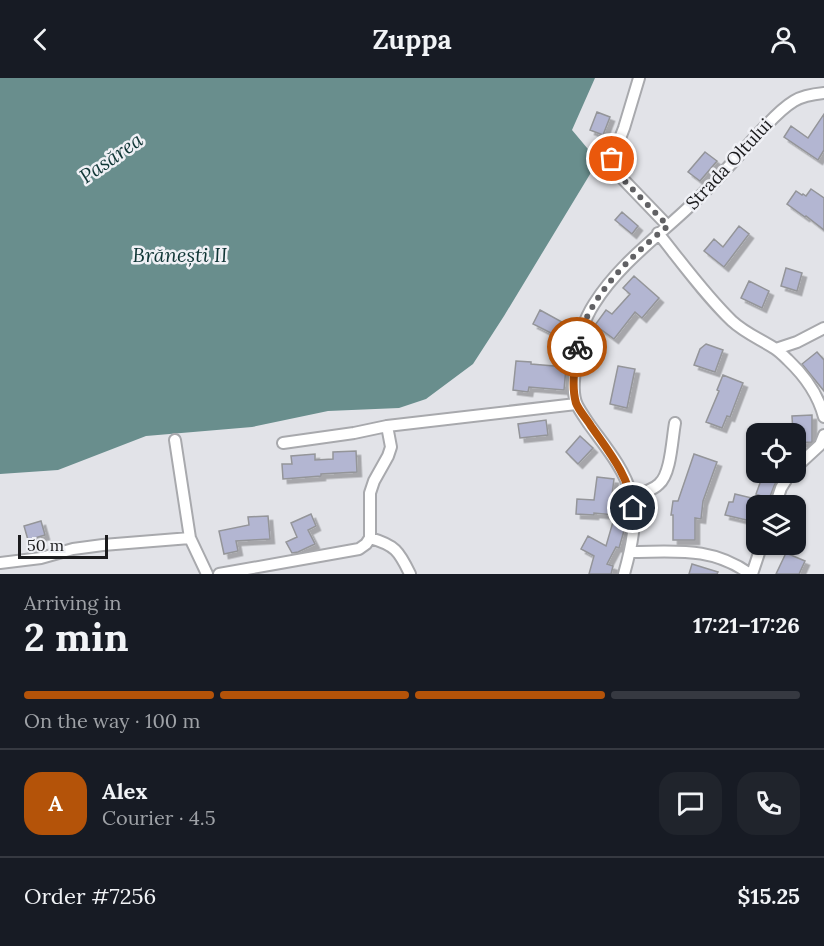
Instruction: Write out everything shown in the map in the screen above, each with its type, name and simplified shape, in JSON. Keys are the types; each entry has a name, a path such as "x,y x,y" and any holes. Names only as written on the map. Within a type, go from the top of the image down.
{"street":[{"path":"639,78 612,159 613,166 668,226"},
{"name":"Strada Oltului","path":"576,404 574,378 579,337 593,304 631,259 699,198 779,112 795,100 824,93"},
{"path":"658,234 732,322 744,332 776,349 792,364 809,383 820,403 824,417"},
{"path":"776,349 797,342 824,328"},
{"path":"283,443 387,426 576,404 621,470 632,495 630,552 624,574"},
{"path":"632,495 651,489 663,480 667,470 675,423"},
{"path":"219,574 359,549 366,544 370,537 370,493 391,447 387,426"},
{"path":"806,458 820,446 824,435"},
{"path":"175,440 190,538 207,574"},
{"path":"370,537 385,542 400,554 410,574"},
{"path":"0,564 41,558 83,548 190,538"},
{"path":"630,552 693,552 710,555 751,574 758,555"}],"water":[{"name":"Brănești II","path":"0,78 595,78 572,130 598,161 473,364 426,399 399,408 328,411 252,427 146,436 58,470 0,474"}],"building":[{"path":"597,112 610,117 603,135 590,130"},
{"path":"824,114 824,150 818,160 784,137 791,126 808,138"},
{"path":"705,152 717,161 700,181 688,172"},
{"path":"811,189 824,198 824,230 787,204 796,191 806,196"},
{"path":"622,212 638,226 632,234 615,220"},
{"path":"739,226 749,234 724,267 704,251 714,239 723,247"},
{"path":"786,268 802,273 797,291 781,286"},
{"path":"634,276 659,298 642,318 635,312 614,339 595,325 606,310 612,314 630,294 623,288"},
{"path":"749,281 769,291 762,308 741,298"},
{"path":"540,310 562,322 555,335 533,324"},
{"path":"706,344 723,350 715,372 694,365 700,349"},
{"path":"817,352 824,360 824,391 802,364"},
{"path":"516,361 566,367 564,390 529,387 528,392 513,390"},
{"path":"618,366 635,369 627,408 610,404"},
{"path":"723,375 743,383 730,417 727,416 722,428 706,422"},
{"path":"812,415 812,442 806,442 806,423 792,423 792,416"},
{"path":"546,420 548,435 520,438 518,424"},
{"path":"580,436 593,448 578,464 566,452"},
{"path":"356,451 357,472 283,479 282,464 292,464 291,456 315,454 315,460 333,459 333,452"},
{"path":"694,454 717,462 703,501 701,519 695,518 695,540 673,540 673,515 671,515 673,501 678,501"},
{"path":"597,477 614,479 611,502 626,505 625,527 619,548 616,547 607,564 613,566 611,574 589,574 594,556 581,549 588,536 606,546 615,515 576,514 577,499 594,500"},
{"path":"760,483 776,483 771,495 756,494"},
{"path":"735,494 746,497 746,520 725,515 729,502 733,502"},
{"path":"311,514 316,526 308,530 315,544 292,553 286,542 297,537 291,523"},
{"path":"268,516 270,539 236,541 238,551 224,554 219,531 249,525 248,517"},
{"path":"41,521 45,535 28,540 24,526"},
{"path":"785,555 805,561 799,574 776,574"},
{"path":"692,564 718,572 717,574 689,574"}],"way so far":[{"path":"577,347 593,304 631,259 668,226 618,174 612,159"}],"route":[{"path":"577,347 574,378 576,404 621,470 632,495 633,508"}],"water label":[{"name":"Pasărea","path":"111,158"}]}
